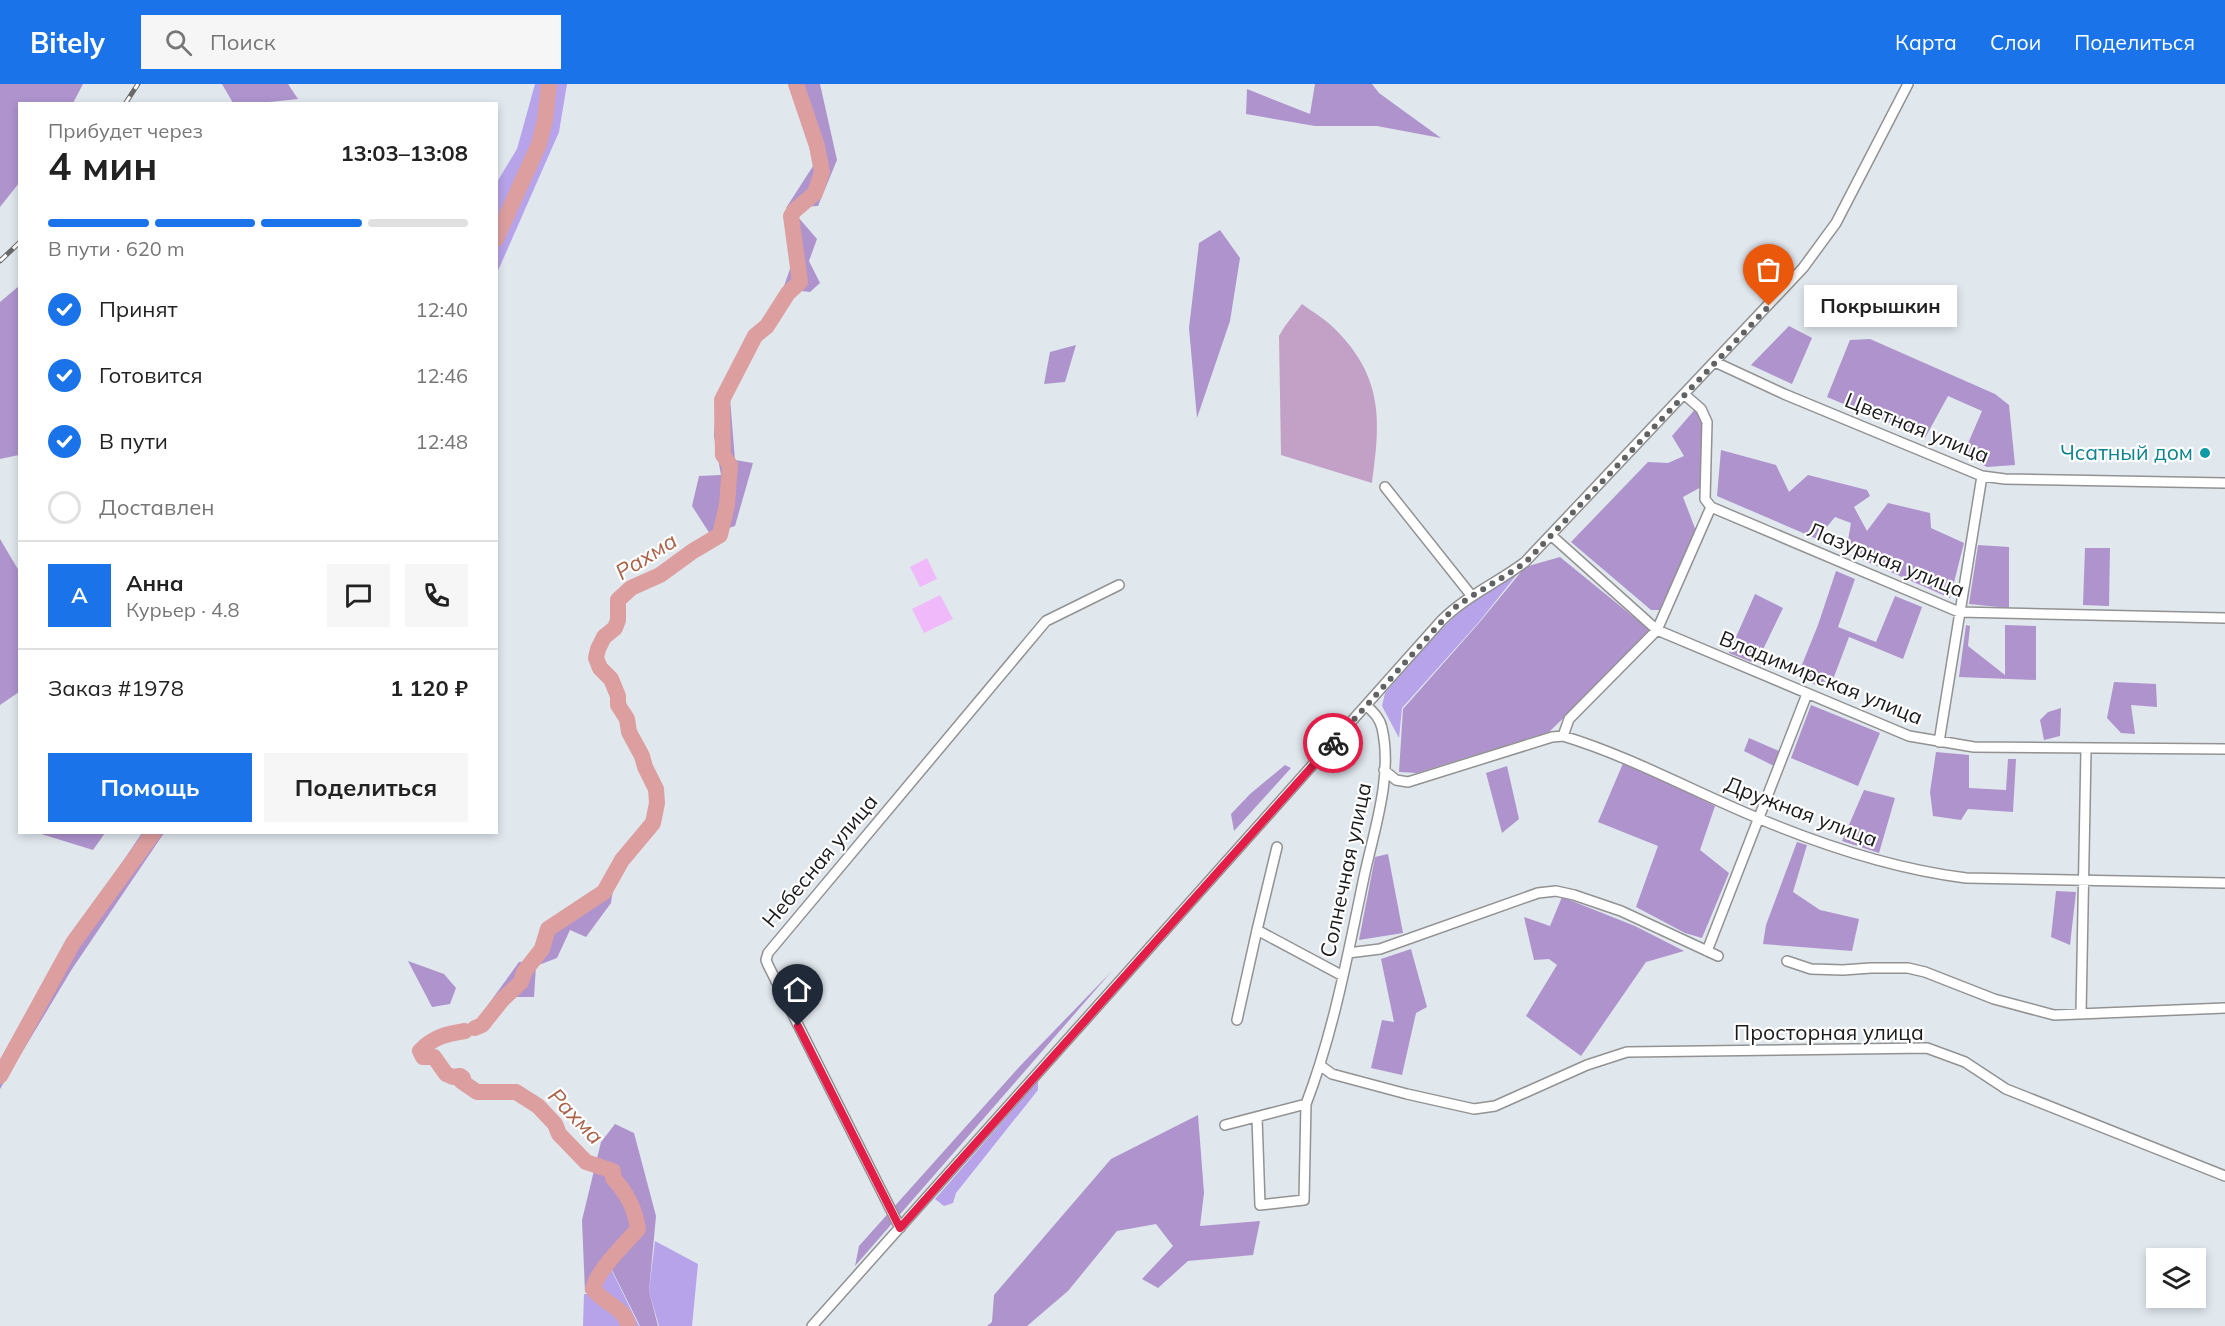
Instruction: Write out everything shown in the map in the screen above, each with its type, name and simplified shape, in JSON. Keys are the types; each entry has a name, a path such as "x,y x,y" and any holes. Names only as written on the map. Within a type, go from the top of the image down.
{"street":[{"path":"812,1326 1441,621 1471,595 1510,574 1526,562 1782,292 1818,249 1836,223 1908,84"},
{"name":"Цветная улица","path":"1715,362 1784,394 1982,476 2005,479 2225,483"},
{"path":"1384,770 1396,780 1408,782 1552,737 1563,736 1569,719 1657,630 1711,507 1706,499 1707,422 1701,409 1685,395"},
{"path":"1939,742 1982,476"},
{"path":"1385,487 1471,595"},
{"name":"Лазурная улица","path":"1711,507 1959,612 2225,618"},
{"name":"Владимирская улица","path":"1552,536 1657,630 1909,736 1974,747 2086,750 2225,749"},
{"name":"Небесная улица","path":"900,1228 768,965 766,960 768,953 1046,621 1119,585"},
{"path":"1707,951 1807,694"},
{"name":"Солнечная улица","path":"1257,1117 1260,1205 1304,1200 1306,1104 1321,1066 1380,802 1384,770 1382,727 1378,718 1366,705"},
{"name":"Дружная улица","path":"1563,736 1646,767 1759,819 1820,843 1879,862 1966,878 2225,884"},
{"path":"2081,1014 2086,750"},
{"path":"1237,1020 1276,846"},
{"path":"1348,953 1380,949 1538,894 1556,891 1621,911 1718,956"},
{"name":"Солнечная улица","path":"1257,930 1342,976"},
{"path":"1787,961 1802,967 1843,970 1908,968 1925,972 1994,999 2054,1015 2225,1008"},
{"name":"Просторная улица","path":"1321,1066 1332,1074 1474,1109 1496,1106 1587,1065 1627,1052 1927,1048 1965,1062 2006,1089 2225,1176"},
{"path":"1225,1125 1306,1104"}],"shaded area":[{"path":"0,84 83,84 74,102 18,102 18,184 0,207"},
{"path":"222,84 288,84 298,99 270,102 232,102"},
{"path":"535,84 567,84 559,132 498,271 498,180 517,149"},
{"path":"790,84 820,84 837,160 818,206 786,208 815,163"},
{"path":"1315,84 1372,84 1379,93 1441,138 1377,126 1315,126 1246,114 1247,89 1310,114"},
{"path":"798,217 817,239 809,261 820,283 810,292 783,289 792,263 789,232"},
{"path":"1220,230 1240,258 1230,321 1197,418 1189,328 1199,243"},
{"path":"18,287 18,455 0,459 0,302"},
{"path":"1302,304 1331,325 1351,347 1370,382 1377,419 1372,483 1281,455 1279,336"},
{"path":"1789,326 1812,338 1792,384 1751,365"},
{"path":"1870,339 1995,394 2009,405 2015,465 1987,467 1963,455 1982,411 1948,396 1925,438 1827,397 1850,340"},
{"path":"1076,345 1065,382 1044,384 1050,352"},
{"path":"730,398 735,460 753,463 735,526 710,534 692,506 699,476 721,475 714,436 715,416"},
{"path":"1697,407 1706,424 1703,486 1683,497 1696,531 1663,610 1651,610 1571,542 1648,462 1668,463 1684,456 1672,436"},
{"path":"1721,450 1776,465 1789,492 1808,475 1867,490 1870,496 1854,507 1867,531 1888,503 1930,513 1931,528 1964,543 1950,598 1863,560 1847,546 1851,523 1835,517 1817,539 1717,496"},
{"path":"0,539 18,569 18,693 0,705"},
{"path":"1978,545 2009,547 2009,608 1969,604"},
{"path":"2085,548 2110,548 2109,606 2083,605"},
{"path":"1560,557 1652,632 1549,732 1417,773 1399,772 1403,709 1525,567"},
{"path":"927,558 937,579 920,587 910,567"},
{"path":"1836,571 1855,579 1838,627 1876,642 1895,596 1922,607 1903,659 1849,637 1829,690 1797,677"},
{"path":"1518,573 1479,622 1402,708 1399,738 1382,706 1385,693 1436,634 1467,605"},
{"path":"1755,594 1783,608 1756,664 1729,653"},
{"path":"940,595 953,619 924,633 912,609"},
{"path":"1966,625 1970,626 1968,646 2005,675 2005,625 2036,626 2036,680 1959,677"},
{"path":"2114,682 2156,684 2157,707 2131,705 2135,734 2121,733 2107,718"},
{"path":"1811,705 1880,733 1858,786 1791,758"},
{"path":"2061,708 2060,736 2044,740 2040,720 2048,712"},
{"path":"1749,738 1779,751 1774,766 1744,751"},
{"path":"1936,752 1969,755 1969,788 2006,790 2008,759 2016,759 2013,812 1968,809 1961,820 1933,816 1930,792"},
{"path":"1624,761 1715,806 1700,850 1729,873 1702,938 1685,933 1636,907 1658,846 1598,822"},
{"path":"1285,765 1291,768 1234,831 1231,814 1250,794"},
{"path":"1507,766 1519,819 1502,833 1486,773"},
{"path":"1864,790 1895,798 1879,853 1842,841"},
{"path":"41,834 104,834 93,850"},
{"path":"141,834 163,834 72,969 0,1089 0,1064 71,938"},
{"path":"1797,842 1807,845 1793,892 1820,910 1859,919 1852,951 1763,944 1766,925"},
{"path":"1388,854 1403,933 1359,940 1375,857"},
{"path":"613,889 611,903 586,937 570,930 557,958 536,966 534,997 514,997 485,1009 519,962 530,961 540,929 582,911"},
{"path":"2056,891 2076,892 2070,945 2051,937"},
{"path":"1562,897 1635,926 1684,951 1646,962 1581,1056 1526,1016 1557,965 1549,959 1534,960 1524,917 1550,926"},
{"path":"1411,949 1427,1007 1416,1013 1402,1075 1371,1068 1382,1020 1394,1022 1381,959"},
{"path":"408,961 444,974 456,988 450,1004 432,1007"},
{"path":"1112,971 855,1266 859,1246 1021,1065"},
{"path":"1038,1081 1038,1090 956,1193 953,1203 944,1206 935,1199"},
{"path":"1198,1115 1204,1193 1200,1226 1260,1221 1253,1255 1188,1261 1158,1288 1142,1279 1173,1246 1156,1224 1117,1231 1068,1291 1027,1326 987,1326 992,1322 994,1295 1111,1159"},
{"path":"615,1124 634,1133 656,1216 649,1291 658,1326 640,1326 606,1258 595,1272 591,1293 585,1292 582,1220 601,1142"},
{"path":"655,1241 698,1264 692,1326 659,1326 649,1291"},
{"path":"606,1259 639,1326 583,1326 584,1294 592,1294 597,1273"}],"waterway":[{"path":"498,235 539,144 545,120 549,84"},
{"name":"Рахма","path":"475,1028 482,1025 502,1000 521,982 524,972 542,949 548,929 604,892 622,860 653,823 657,803 656,789 629,732 627,719 618,705 618,696 611,679 600,668 596,658 604,637 615,628 618,620 618,600 631,588 660,575 720,535 727,505 730,465 723,455 722,400 755,336 767,326 788,293 800,282 791,216 815,193 822,172 817,146 796,84"},
{"path":"0,1076 73,943 153,834"},
{"name":"Рахма","path":"465,1031 446,1035 430,1042 420,1051 423,1057 434,1057 446,1074 453,1077 460,1076 463,1078 461,1081 477,1092 516,1092 538,1106 555,1124 559,1134 586,1162 613,1171 613,1178 626,1195 632,1208 638,1229 606,1266 593,1289 619,1310 627,1320 628,1326"}],"railway":[{"path":"126,102 138,84"},
{"path":"0,261 18,244"}],"way so far":[{"path":"1333,743 1441,621 1471,595 1510,574 1526,562 1769,306"}],"place":[{"name":"Покрышкин","path":"1769,306"},
{"name":"Чсатный дом","path":"2205,453"}],"route":[{"path":"798,1026 900,1228 1333,743"}]}
